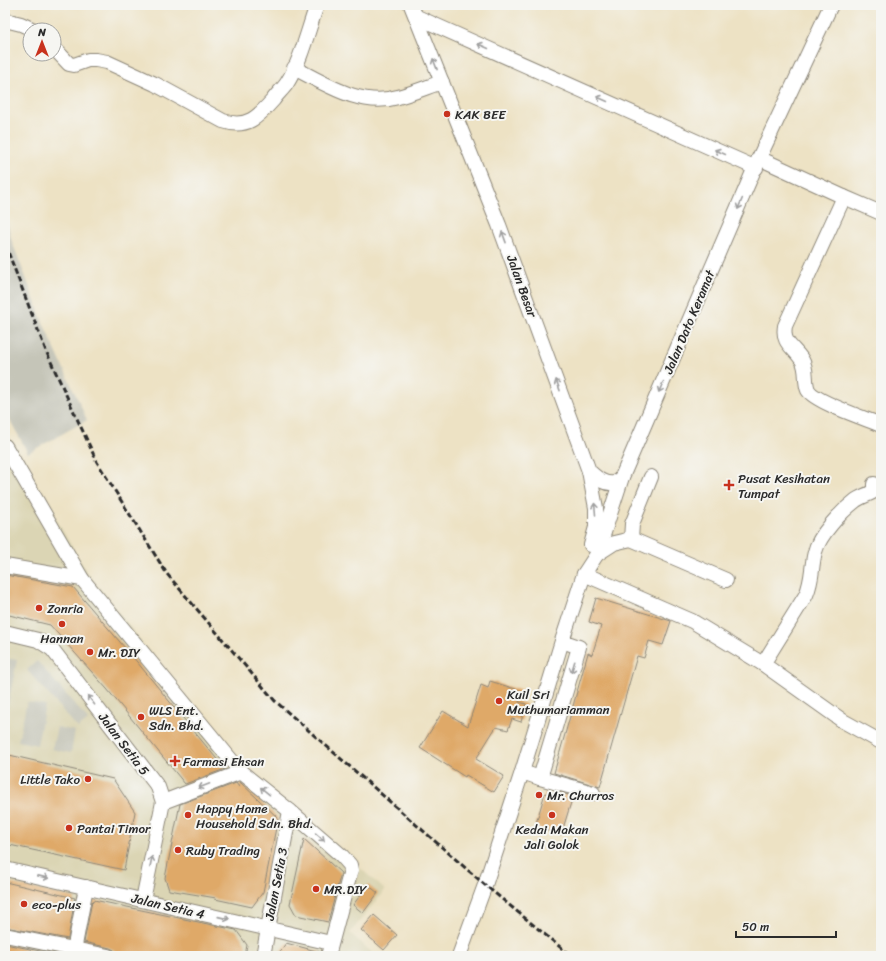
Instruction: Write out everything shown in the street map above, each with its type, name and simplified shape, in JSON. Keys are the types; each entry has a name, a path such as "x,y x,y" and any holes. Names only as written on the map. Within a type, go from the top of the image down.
{"street":[{"path":"62,57 69,64 74,65 88,60 106,62 155,84 223,121 241,124 258,116 264,111 286,85 294,68 317,5"},
{"name":"Jalan Dato Keramat","path":"597,554 622,477 758,163 831,5"},
{"path":"414,11 758,163 881,213"},
{"name":"Jalan Besar","path":"414,11 499,225 589,471 596,508 596,527 584,574"},
{"path":"5,20 22,24"},
{"path":"294,68 348,94 366,100 397,98 442,82"},
{"path":"844,197 785,326 784,334 787,342 804,364 808,388 812,394 838,409 881,425"},
{"path":"5,446 82,579 240,772 290,811 342,856 351,866 329,949"},
{"path":"589,471 599,480 609,484 616,483 622,477"},
{"path":"631,538 632,524 651,476"},
{"path":"763,664 806,595 811,582 814,554 817,544 840,514 856,500 874,491 874,484"},
{"path":"459,956 486,885 584,574 597,554 614,543 631,538 726,580"},
{"path":"5,566 82,579"},
{"path":"584,574 692,621 763,664 844,721 881,742"},
{"name":"Jalan Setia 5","path":"5,632 38,640 52,649 158,788 163,802"},
{"path":"540,778 579,647 562,641"},
{"path":"143,900 163,802 240,772"},
{"path":"522,772 593,793"},
{"name":"Jalan Setia 3","path":"263,956 290,811"},
{"name":"Jalan Setia 4","path":"5,869 268,928 329,949"},
{"path":"73,952 86,887"},
{"path":"5,934 73,952 108,956"}],"shaded area":[{"path":"5,213 12,242 44,325 87,420 28,453 5,411"},
{"path":"5,430 86,571 162,668 252,773 385,890 350,933 376,956 5,956"},
{"path":"5,658 17,660 5,720"},
{"path":"37,661 88,720 78,728 27,670"},
{"path":"27,702 45,705 37,745 18,741"},
{"path":"57,727 75,731 71,753 52,749"}],"building":[{"path":"5,575 73,587 225,769 185,784 107,689 50,625 5,614"},
{"path":"596,598 671,621 663,645 649,641 644,658 637,656 600,787 554,773 588,653 592,655 601,626 589,622"},
{"path":"490,681 522,691 519,702 526,704 521,722 512,719 508,730 496,727 476,759 504,776 494,792 466,775 465,777 420,748 443,711 468,726 481,685 488,688"},
{"name":"Pantai Timor","path":"5,754 113,779 135,812 124,870 5,844"},
{"path":"240,782 278,818 263,892 252,907 215,899 216,898 169,890 165,878 180,804 236,783 239,787"},
{"path":"557,792 573,796 561,835 535,827 545,793 555,796"},
{"name":"MR.DIY","path":"304,839 341,873 328,922 296,915 290,904"},
{"path":"5,882 75,898 68,939 5,927"},
{"path":"368,885 378,893 363,913 353,905"},
{"path":"94,900 236,930 247,945 245,956 116,956 114,950 110,948 84,942 92,901 93,902"},
{"path":"374,915 397,935 384,950 361,930"},
{"path":"286,943 320,952 320,956 277,956"},
{"path":"5,944 65,956 5,956"}],"railway":[{"path":"5,244 46,351 97,462 167,574 275,701 485,885 571,956"}],"place":[{"name":"KAK BEE","path":"447,114"},
{"name":"Pusat Kesihatan Tumpat","path":"729,485"},
{"name":"Zonria","path":"39,608"},
{"name":"Hannan","path":"62,624"},
{"name":"Mr. DIY","path":"90,652"},
{"name":"Kuil Sri Muthumariamman","path":"499,701"},
{"name":"WLS Ent. Sdn. Bhd.","path":"141,717"},
{"name":"Farmasi Ehsan","path":"175,761"},
{"name":"Little Tako","path":"88,779"},
{"name":"Mr. Churros","path":"539,795"},
{"name":"Happy Home Household Sdn. Bhd.","path":"188,815"},
{"name":"Kedai Makan Jali Golok","path":"552,815"},
{"name":"Pantai Timor","path":"69,828"},
{"name":"Ruby Trading","path":"178,850"},
{"name":"MR.DIY","path":"316,889"},
{"name":"eco-plus","path":"24,904"}]}
